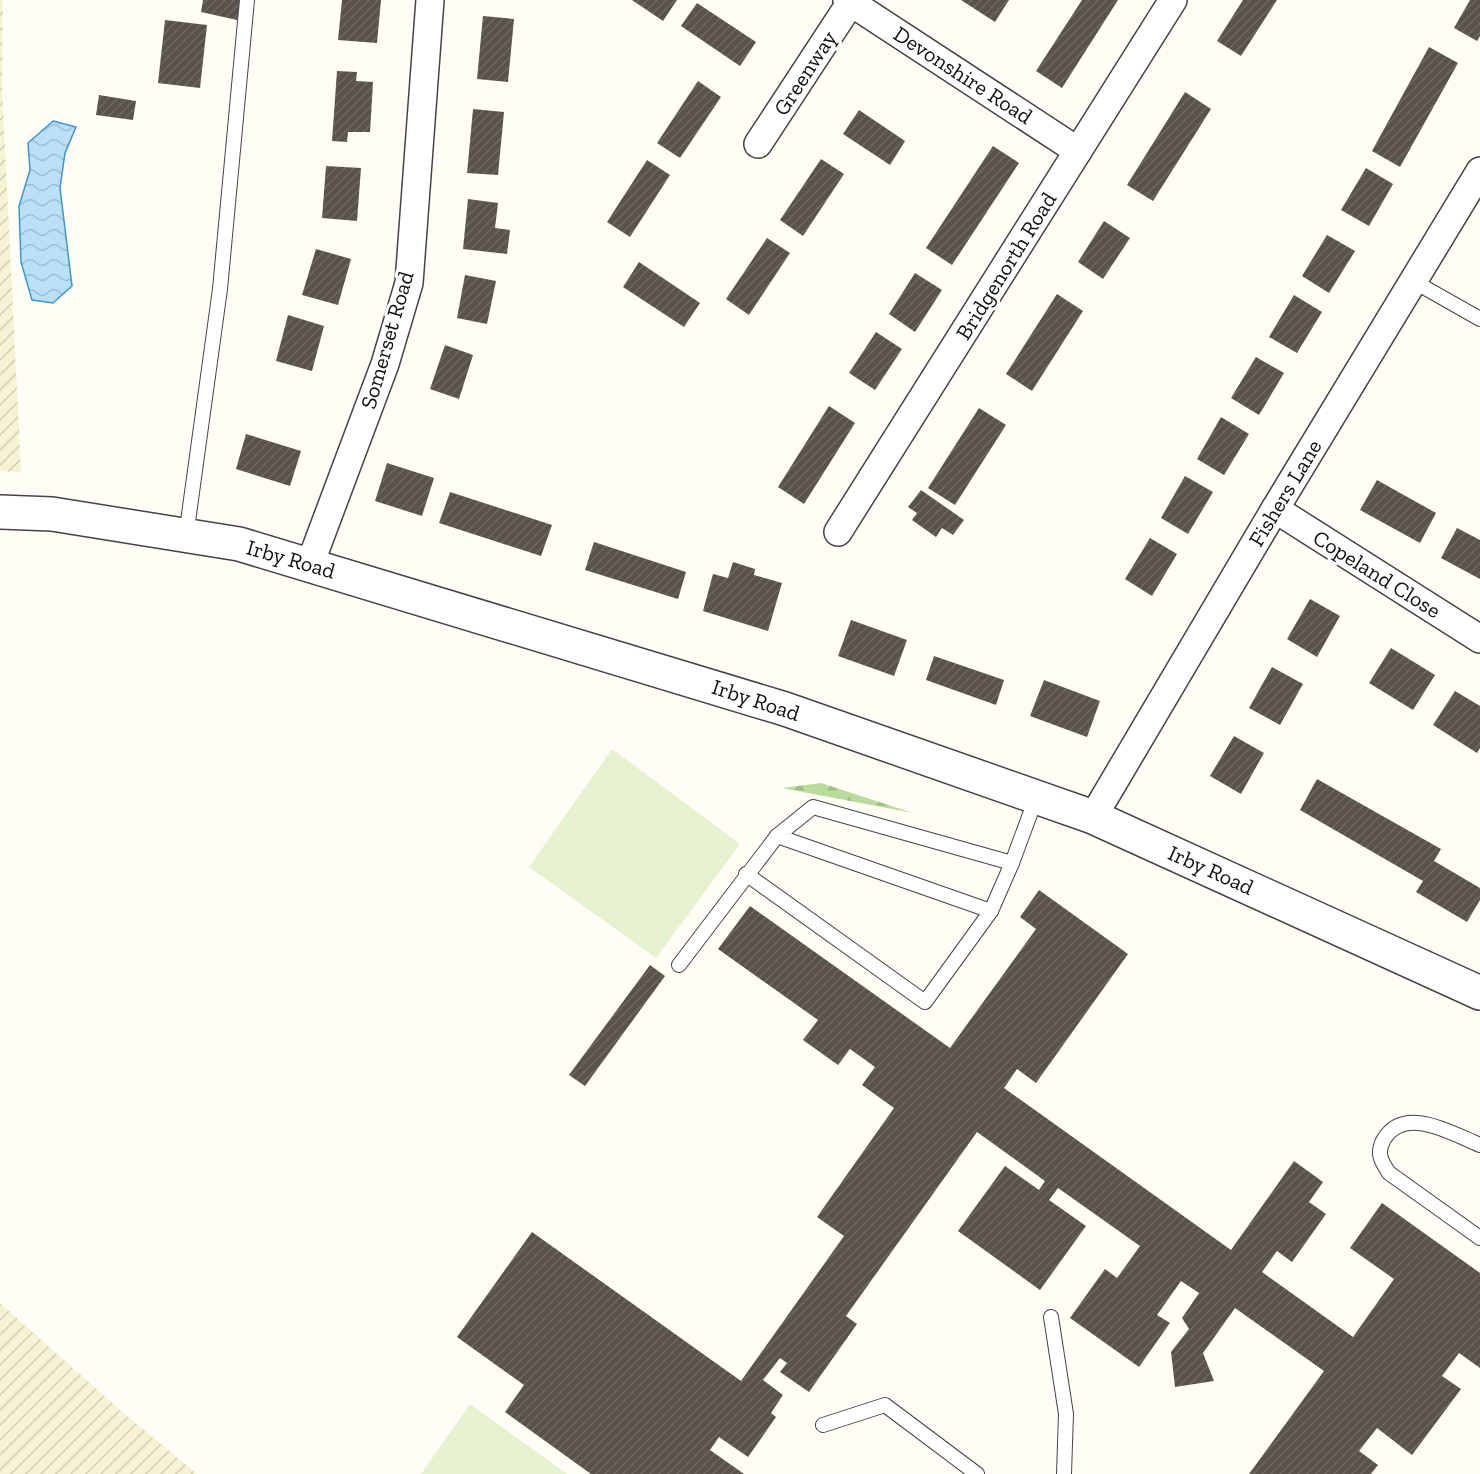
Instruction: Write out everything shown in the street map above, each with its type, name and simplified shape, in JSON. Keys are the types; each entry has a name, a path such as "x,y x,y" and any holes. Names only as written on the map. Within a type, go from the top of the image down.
{"street":[{"name":"Somerset Road","path":"310,564 385,364 409,283 430,0"},
{"name":"Bridgenorth Road","path":"838,532 1173,0"},
{"name":"Devonshire Road","path":"849,1 1078,151"},
{"name":"Greenway","path":"758,144 849,1"},
{"name":"Fishers Lane","path":"1093,817 1480,171"},
{"name":"Copeland Close","path":"1275,510 1480,639"},
{"name":"Irby Road","path":"0,512 52,514 239,544 785,709 1093,817 1480,993"}],"lane":[{"path":"186,536 220,289 247,0"},
{"path":"1413,281 1480,319"},
{"path":"746,874 925,1002 991,911 1036,798"},
{"path":"679,965 777,836 813,807 1012,863"},
{"path":"777,836 991,911"},
{"path":"1480,1144 1412,1121 1398,1124 1386,1136 1380,1146 1380,1159 1389,1173 1480,1238"},
{"path":"1051,1317 1066,1414 1064,1474"},
{"path":"823,1425 885,1406 977,1474"}],"shaded area":[{"path":"0,0 3,0 2,88 21,472 0,471"},
{"path":"0,1303 120,1410 197,1474 0,1474"}],"green space":[{"path":"612,749 740,844 656,958 529,867"},
{"path":"821,783 913,813 782,788"},
{"path":"470,1404 567,1474 421,1474"}],"water":[{"path":"53,121 76,127 65,153 60,188 72,286 53,303 32,300 21,262 19,206 30,170 28,143"}],"building":[{"path":"203,0 241,0 237,20 201,12"},
{"path":"342,0 381,0 377,43 338,40"},
{"path":"632,0 677,0 663,21"},
{"path":"961,0 1009,0 995,22"},
{"path":"1082,0 1118,0 1062,88 1036,71"},
{"path":"1243,0 1277,0 1241,56 1217,41"},
{"path":"1470,0 1480,0 1480,36 1477,41 1454,28"},
{"path":"697,3 756,42 740,66 681,26"},
{"path":"483,16 514,19 508,82 477,79"},
{"path":"165,20 207,25 200,88 158,83"},
{"path":"1429,47 1458,63 1400,167 1372,151"},
{"path":"337,71 357,72 356,81 373,82 370,132 348,132 347,142 332,141"},
{"path":"698,81 721,97 680,158 657,143"},
{"path":"1185,92 1211,109 1153,201 1127,185"},
{"path":"99,95 136,101 133,120 96,115"},
{"path":"473,109 504,112 498,175 467,173"},
{"path":"859,110 905,141 890,165 843,134"},
{"path":"993,146 1019,163 952,265 926,248"},
{"path":"821,159 844,174 803,236 780,220"},
{"path":"647,160 670,175 630,237 607,222"},
{"path":"326,166 361,168 357,221 322,218"},
{"path":"1366,168 1393,184 1369,226 1341,210"},
{"path":"468,199 498,203 495,228 510,230 507,254 463,249"},
{"path":"1104,221 1130,238 1103,279 1078,262"},
{"path":"1327,235 1355,251 1329,293 1302,276"},
{"path":"767,238 790,253 749,315 726,299"},
{"path":"316,249 351,259 338,305 302,295"},
{"path":"639,262 700,303 684,327 623,287"},
{"path":"915,273 942,290 915,332 889,314"},
{"path":"465,275 496,281 487,324 457,318"},
{"path":"1057,294 1083,311 1032,391 1006,374"},
{"path":"1294,295 1322,312 1297,353 1269,337"},
{"path":"288,315 324,326 312,371 276,361"},
{"path":"876,332 902,349 875,390 849,373"},
{"path":"445,345 473,355 459,399 430,389"},
{"path":"1256,357 1284,373 1259,415 1231,398"},
{"path":"829,406 855,423 804,504 778,487"},
{"path":"979,408 1006,425 955,505 928,488"},
{"path":"1221,417 1249,434 1224,475 1197,459"},
{"path":"246,434 301,451 290,486 236,469"},
{"path":"387,463 434,478 422,516 375,501"},
{"path":"1185,476 1213,492 1188,534 1161,518"},
{"path":"1377,480 1436,513 1420,543 1360,510"},
{"path":"921,490 964,520 953,535 942,528 936,537 912,520 917,513 908,507"},
{"path":"450,492 552,525 541,556 439,523"},
{"path":"1457,528 1480,540 1480,579 1441,558"},
{"path":"1150,538 1177,554 1152,596 1125,579"},
{"path":"594,542 686,572 678,599 585,570"},
{"path":"733,562 755,569 754,575 782,583 768,631 703,611 713,574 728,578"},
{"path":"1310,599 1340,616 1317,657 1287,639"},
{"path":"851,620 907,640 894,676 838,656"},
{"path":"1391,648 1435,675 1413,710 1369,683"},
{"path":"934,656 1004,680 996,705 926,680"},
{"path":"1272,667 1303,684 1280,725 1249,708"},
{"path":"1044,680 1100,701 1087,737 1030,716"},
{"path":"1455,691 1480,706 1480,748 1477,753 1433,725"},
{"path":"1234,736 1264,753 1241,794 1210,776"},
{"path":"1317,779 1441,849 1434,861 1480,888 1480,900 1467,922 1416,892 1423,881 1300,810"},
{"path":"1039,890 1128,954 1036,1083 1017,1069 1004,1088 1231,1250 1294,1161 1323,1182 1309,1202 1326,1214 1292,1262 1277,1251 1262,1272 1353,1337 1394,1279 1350,1248 1382,1203 1480,1273 1480,1368 1459,1353 1442,1376 1461,1389 1412,1455 1377,1428 1359,1451 1378,1465 1371,1474 1249,1474 1324,1371 1235,1308 1203,1353 1214,1381 1175,1387 1171,1352 1189,1329 1182,1318 1199,1293 1181,1281 1157,1315 1170,1323 1139,1367 1070,1318 1105,1269 1117,1278 1140,1246 1058,1188 1049,1200 1086,1226 1040,1290 958,1231 1005,1166 1039,1190 1045,1181 977,1132 846,1316 857,1324 809,1392 780,1372 787,1363 780,1358 763,1380 783,1395 771,1413 776,1417 748,1457 719,1437 710,1450 744,1474 591,1474 505,1412 524,1385 457,1337 532,1232 741,1381 844,1236 817,1217 894,1108 862,1085 875,1067 850,1049 838,1065 803,1040 818,1020 718,949 750,906 950,1048 1036,929 1020,917"},
{"path":"650,965 665,976 585,1086 569,1075"}]}
